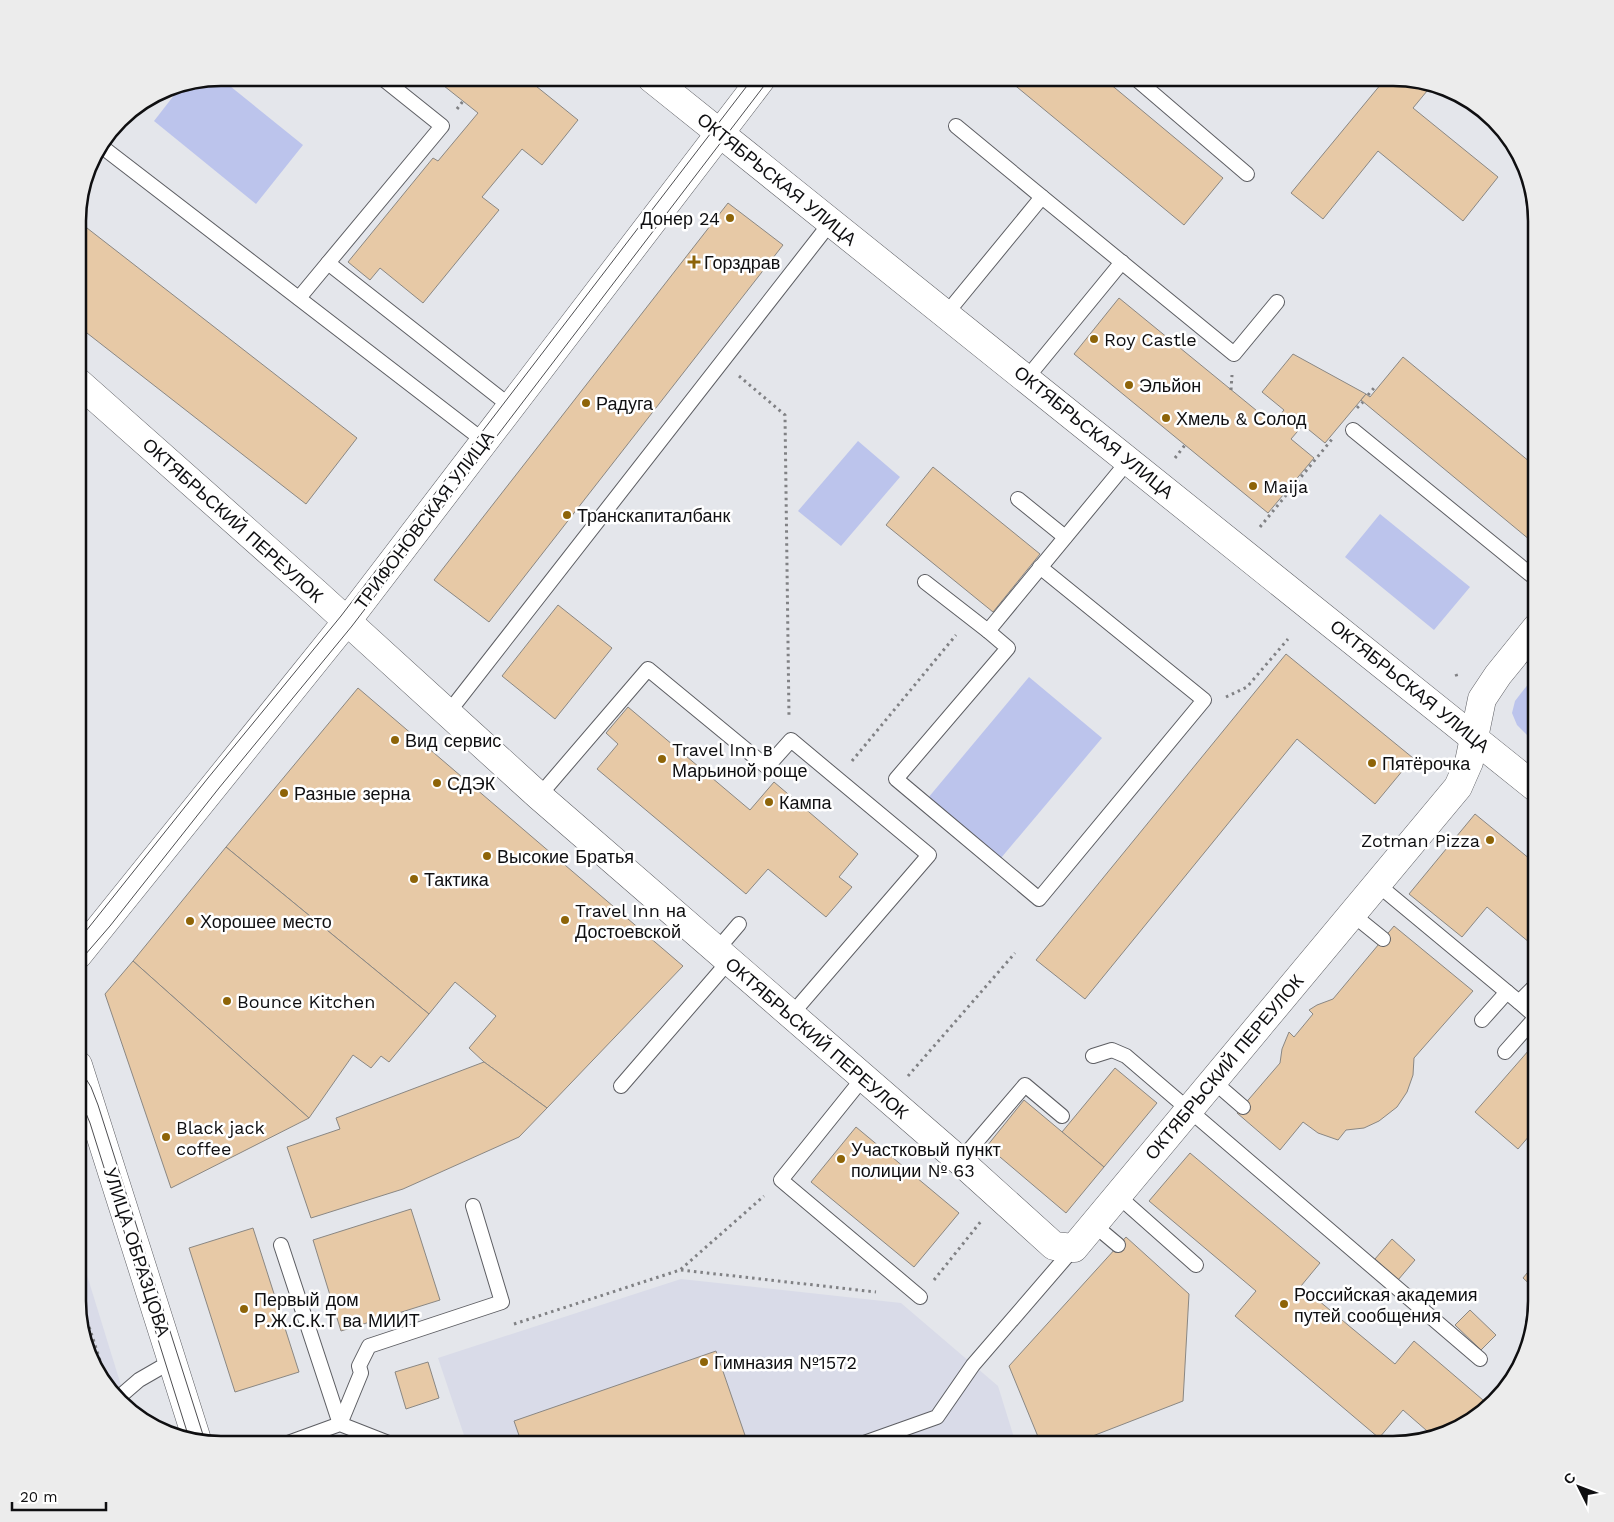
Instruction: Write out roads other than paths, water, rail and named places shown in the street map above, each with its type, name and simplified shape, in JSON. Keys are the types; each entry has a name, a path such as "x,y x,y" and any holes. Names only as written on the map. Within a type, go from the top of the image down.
{"street":[{"name":"ОКТЯБРЬСКАЯ УЛИЦА","path":"661,87 1528,781"},
{"name":"ТРИФОНОВСКАЯ УЛИЦА","path":"87,944 347,621 756,87"},
{"name":"ОКТЯБРЬСКИЙ ПЕРЕУЛОК","path":"87,390 347,621 539,796 960,1161 1054,1246 1074,1248 1458,787 1469,762 1482,699 1527,639"},
{"name":"УЛИЦА ОБРАЗЦОВА","path":"87,1111 195,1433"}],"lane":[{"path":"1145,86 1247,174"},
{"path":"300,298 442,126 393,87"},
{"path":"956,126 1234,354 1277,302"},
{"path":"106,150 484,441"},
{"path":"946,314 1042,197"},
{"path":"448,713 830,222"},
{"path":"1026,379 1122,262"},
{"path":"328,263 510,406"},
{"path":"1346,431 1527,572"},
{"path":"988,631 1129,460"},
{"path":"1018,498 1065,537"},
{"path":"925,582 1008,648 896,780 1040,899 1204,700 1040,567"},
{"path":"539,796 648,669 767,766 791,740 929,855 791,1015"},
{"path":"1377,884 1528,1010"},
{"path":"1352,914 1382,939"},
{"path":"621,1086 723,956 739,924"},
{"path":"1482,1020 1507,992"},
{"path":"1519,1002 1528,993"},
{"path":"1505,1052 1528,1026"},
{"path":"1093,1056 1112,1050 1126,1056 1480,1359"},
{"path":"863,1078 782,1180 920,1297"},
{"path":"1212,1081 1243,1107"},
{"path":"960,1161 1025,1085 1062,1116"},
{"path":"1117,1195 1196,1265"},
{"path":"340,1424 361,1373 359,1366 369,1346 502,1302 473,1206"},
{"path":"1093,1224 1118,1245"},
{"path":"281,1245 340,1424"},
{"path":"883,1436 936,1417 973,1365 1074,1248"},
{"path":"123,1393 139,1380 172,1361"},
{"path":"307,1436 340,1424 371,1436"}],"tram line":[{"path":"87,930 341,616 746,87"},
{"path":"87,953 352,626 763,87"},
{"path":"87,1081 98,1105 203,1434"},
{"path":"87,1116 187,1431"}],"place":[{"name":"Донер 24","path":"730,218"},
{"name":"Горздрав","path":"694,262"},
{"name":"Roy Castle","path":"1094,339"},
{"name":"Эльйон","path":"1129,385"},
{"name":"Радуга","path":"586,403"},
{"name":"Хмель & Солод","path":"1166,418"},
{"name":"Maija","path":"1253,486"},
{"name":"Транскапиталбанк","path":"567,515"},
{"name":"Вид сервис","path":"395,740"},
{"name":"Travel Inn в Марьиной роще","path":"662,759"},
{"name":"Пятёрочка","path":"1372,763"},
{"name":"СДЭК","path":"437,783"},
{"name":"Разные зерна","path":"284,793"},
{"name":"Кампа","path":"769,802"},
{"name":"Zotman Pizza","path":"1490,840"},
{"name":"Высокие Братья","path":"487,856"},
{"name":"Тактика","path":"414,879"},
{"name":"Travel Inn на Достоевской","path":"565,920"},
{"name":"Хорошее место","path":"190,921"},
{"name":"Bounce Kitchen","path":"227,1001"},
{"name":"Black jack coffee","path":"166,1137"},
{"name":"Участковый пункт полиции № 63","path":"841,1159"},
{"name":"Российская академия путей сообщения","path":"1284,1304"},
{"name":"Первый дом Р.Ж.С.К.Т ва МИИТ","path":"244,1309"},
{"name":"Гимназия №1572","path":"704,1362"}]}
